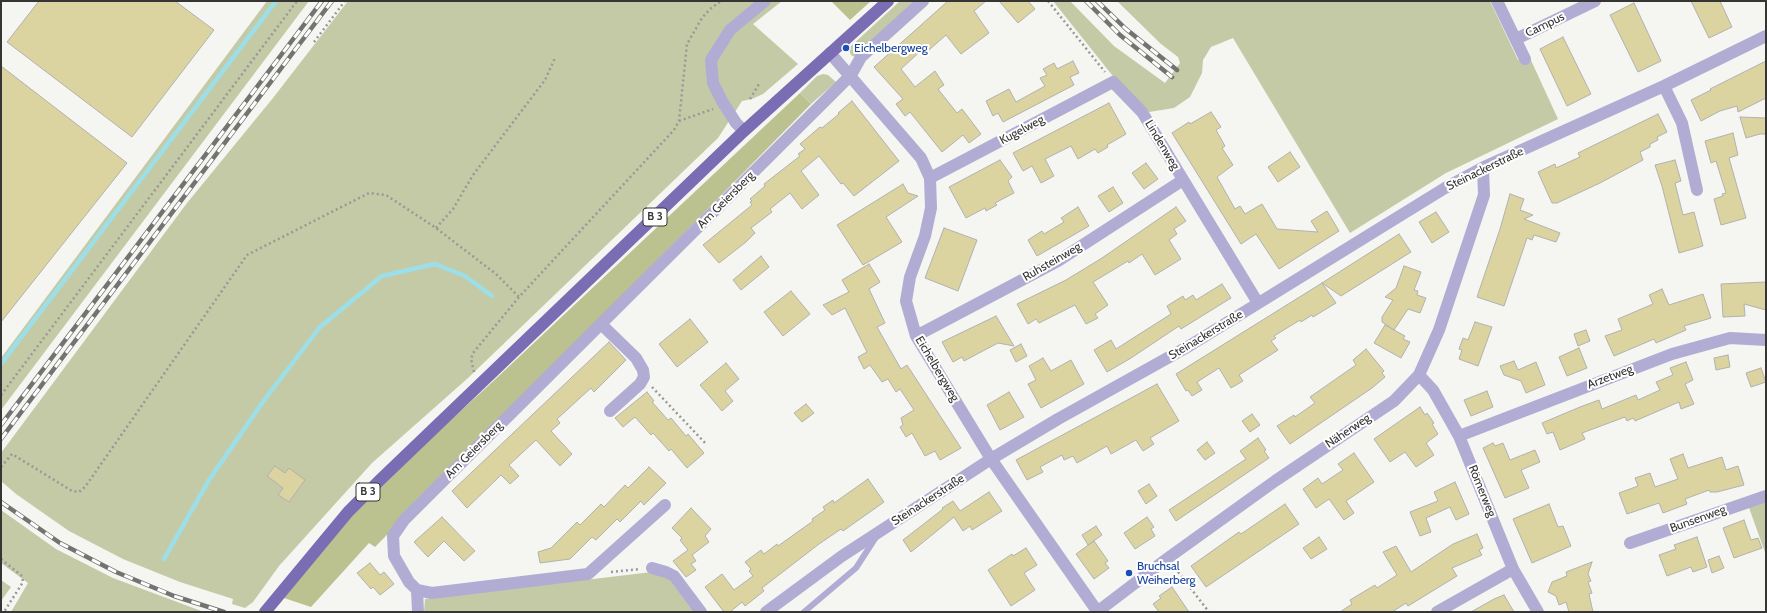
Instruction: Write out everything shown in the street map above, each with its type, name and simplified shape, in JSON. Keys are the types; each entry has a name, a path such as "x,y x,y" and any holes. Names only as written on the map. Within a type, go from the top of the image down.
{"main road":[{"name":"B 3","path":"265,612 348,512 744,131 888,1"}],"street":[{"path":"744,131 736,123 713,83 710,60 730,30 765,1"},
{"name":"Am Geiersberg","path":"417,590 409,582 394,556 393,536 404,520 851,75 861,57 923,1"},
{"name":"Campus","path":"1497,1 1525,59"},
{"name":"Campus","path":"1516,40 1595,1"},
{"name":"Steinackerstraße","path":"766,612 842,556 878,534 991,459 1058,419 1189,346 1445,188 1482,168 1664,86 1766,36"},
{"name":"Eichelbergweg","path":"830,53 851,75 921,158 930,178 931,208 925,236 910,276 906,301 916,336 991,459 1097,611"},
{"name":"Kugelweg","path":"930,178 1113,82"},
{"name":"Lindenweg","path":"1113,82 1142,112 1258,303"},
{"path":"1664,86 1682,124 1697,190"},
{"name":"Näherweg","path":"1097,611 1275,481 1394,401 1419,375 1439,330 1484,196 1482,168"},
{"name":"Ruhsteinweg","path":"916,336 1058,261 1183,180"},
{"path":"601,324 636,358 643,370 644,377 640,384 610,411"},
{"name":"Arzetweg","path":"1459,436 1672,354 1730,338 1766,340"},
{"name":"Römerweg","path":"1419,375 1433,390 1459,436 1513,569 1538,612"},
{"name":"Bunsenweg","path":"1630,543 1766,496"},
{"path":"418,612 417,590 432,593 588,574 665,505"},
{"path":"652,568 674,576 701,612"},
{"path":"1437,612 1513,569"}],"lane":[{"path":"804,612 856,568 878,534"}],"path":[{"path":"1,395 297,1"},
{"path":"314,42 345,1"},
{"path":"482,384 475,377 471,359 473,353 518,297 674,130 679,120 687,44 702,18 710,9 721,1"},
{"path":"1048,1 1113,82"},
{"path":"436,228 453,209 472,175 545,80 555,58"},
{"path":"750,99 759,84"},
{"path":"679,120 712,109"},
{"path":"1,467 12,454 72,491 79,492 86,487 246,255 368,193 386,195 436,228 496,274 518,297"},
{"path":"644,377 706,445"},
{"path":"1168,558 1209,612"},
{"path":"1,559 22,576 23,582 4,612"},
{"path":"588,574 652,568"}],"green space":[{"path":"267,1 309,1 1,410 1,358"},
{"path":"348,1 782,1 753,24 798,64 763,94 752,99 742,101 718,138 468,378 372,463 279,566 253,602 245,608 232,604 233,599 180,582 123,559 69,531 16,494 1,481 1,453 187,203 273,98"},
{"path":"831,1 871,1 850,20"},
{"path":"900,1 918,1 856,57 852,56 850,53 850,47"},
{"path":"1053,1 1070,1 1114,46 1165,83 1180,63 1178,57 1161,44 1117,1 1490,1 1518,60 1529,56 1558,119 1446,173 1350,233 1233,38 1211,47 1203,60 1202,73 1190,97 1174,108 1149,112 1116,80"},
{"path":"823,74 828,75 836,82 811,104 800,93 817,76"},
{"path":"800,93 811,104 375,547 369,543 311,607 284,598 332,536 400,466 487,387"},
{"path":"1766,499 1766,555 1748,505"},
{"path":"1,510 56,549 113,578 204,612 11,612 28,583 1,563"},
{"path":"652,572 669,579 694,612 424,612 425,599"},
{"path":"1,580 11,587 1,601"}],"building":[{"path":"39,1 175,1 214,30 132,137 7,42"},
{"path":"948,1 986,1 974,11 989,33 961,54 946,35 929,50 926,46 901,69 915,87 935,71 944,85 938,89 957,113 962,109 981,134 969,143 963,135 942,152 910,112 905,116 896,104 903,99 874,67"},
{"path":"999,1 1028,1 1035,9 1018,23"},
{"path":"1691,1 1720,1 1732,27 1709,38"},
{"path":"1634,3 1661,61 1638,72 1610,15"},
{"path":"1563,37 1591,94 1567,106 1540,49"},
{"path":"1073,61 1079,73 1070,77 1074,85 1003,122 998,113 993,116 986,101 1009,89 1016,102 1045,86 1040,78 1047,75 1043,69 1054,63 1057,69"},
{"path":"1766,61 1766,98 1738,112 1737,106 1720,111 1701,121 1691,100"},
{"path":"1,66 127,163 1,322"},
{"path":"852,101 899,161 854,196 843,183 841,184 819,156 801,171 819,195 802,209 790,193 770,209 772,212 751,228 755,233 746,242 719,263 703,245 752,205 750,202 752,201 750,199 765,186 764,184 800,156 798,154 805,149 800,144 820,127 822,128 839,114 838,113"},
{"path":"1109,103 1126,134 1107,145 1108,147 1098,153 1095,149 1078,159 1071,146 1045,159 1054,176 1041,183 1032,166 1023,171 1013,153"},
{"path":"1211,112 1221,127 1216,130 1225,146 1222,148 1233,165 1217,177 1235,209 1240,206 1245,214 1262,204 1277,229 1318,232 1311,221 1327,211 1339,231 1279,269 1256,234 1241,244 1172,133 1189,122 1190,124"},
{"path":"1658,114 1667,132 1657,137 1658,140 1650,144 1650,147 1640,152 1643,160 1600,183 1557,203 1552,203 1538,172 1555,164 1556,168 1580,157 1578,153"},
{"path":"1740,117 1766,118 1766,134 1746,138"},
{"path":"1733,133 1738,155 1729,158 1746,218 1721,225 1714,199 1723,196 1722,194 1726,193 1716,161 1711,163 1705,141"},
{"path":"1290,152 1300,167 1278,182 1268,167"},
{"path":"1000,160 1012,177 1008,181 1014,193 995,203 997,205 986,211 985,208 966,218 949,187"},
{"path":"1675,160 1681,181 1675,183 1683,215 1694,212 1703,246 1679,253 1662,186 1655,165"},
{"path":"1146,163 1158,179 1144,189 1132,173"},
{"path":"903,184 908,193 918,196 886,217 902,242 863,265 837,225"},
{"path":"1113,187 1123,203 1109,212 1098,196"},
{"path":"1510,194 1524,199 1520,210 1533,215 1524,219 1560,233 1556,242 1534,235 1532,240 1527,238 1504,306 1477,297"},
{"path":"1078,207 1089,226 1037,256 1028,240 1042,231 1044,234 1064,222 1061,218"},
{"path":"1176,207 1186,221 1174,229 1177,234 1169,240 1181,259 1155,275 1142,254 1129,263 1128,261 1093,282 1108,305 1095,314 1098,318 1086,324 1075,305 1039,323 1036,319 1028,324 1017,304 1066,280 1102,258"},
{"path":"1436,212 1449,232 1432,243 1419,222"},
{"path":"944,228 977,240 958,291 925,278"},
{"path":"1399,234 1411,252 1341,296 1322,283"},
{"path":"761,256 769,267 741,290 733,280"},
{"path":"869,264 880,282 869,289 885,323 877,327 901,369 907,365 961,448 940,460 935,451 925,456 912,433 906,437 900,427 903,425 901,418 914,410 900,389 896,392 888,379 882,382 870,365 864,369 858,357 867,352 845,308 832,315 823,305 849,292 842,280"},
{"path":"1404,266 1421,272 1414,290 1418,291 1417,295 1426,298 1420,313 1408,309 1394,330 1382,322 1382,317 1393,300 1385,297 1396,288"},
{"path":"1766,282 1766,310 1744,304 1745,316 1723,317 1721,284"},
{"path":"1322,283 1336,303 1313,317 1312,315 1301,322 1300,320 1274,336 1276,338 1271,341 1278,350 1239,375 1243,381 1231,388 1219,368 1197,382 1202,390 1192,396 1188,390 1186,391 1176,374"},
{"path":"1222,284 1231,298 1181,329 1179,326 1107,372 1094,350 1111,340 1116,349 1171,314 1167,306 1183,296 1185,300 1193,295 1196,300"},
{"path":"1662,289 1669,305 1703,294 1711,318 1684,326 1686,330 1656,343 1654,339 1614,356 1605,336 1622,330 1618,319 1653,304 1649,295"},
{"path":"791,291 810,314 783,336 764,312"},
{"path":"996,316 1014,346 998,343 964,361 962,357 953,362 942,342"},
{"path":"690,319 708,342 677,367 659,344"},
{"path":"1475,322 1492,327 1478,366 1459,359 1462,350 1459,349 1463,338 1468,340"},
{"path":"1385,325 1405,336 1403,339 1410,342 1401,358 1374,343"},
{"path":"1586,330 1590,341 1578,346 1574,334"},
{"path":"609,342 626,360 594,392 591,388 557,419 560,423 551,431 572,454 560,466 536,440 509,465 519,476 510,484 501,475 467,508 452,491"},
{"path":"1021,344 1027,356 1016,362 1010,350"},
{"path":"1579,348 1587,368 1567,376 1559,357"},
{"path":"1366,349 1384,371 1382,373 1385,377 1372,388 1290,444 1277,426 1294,415 1295,417 1315,403 1310,397 1356,365 1353,360"},
{"path":"1728,355 1730,367 1716,370 1714,358"},
{"path":"1043,358 1051,371 1071,360 1084,384 1041,408 1028,384 1036,380 1029,366"},
{"path":"1514,361 1518,370 1536,362 1545,385 1526,393 1521,381 1504,375 1500,366"},
{"path":"1686,362 1693,380 1685,384 1694,404 1681,409 1679,402 1635,421 1633,418 1627,421 1625,417 1582,433 1585,439 1560,450 1553,432 1547,434 1542,423 1580,407 1599,400 1602,409 1636,395 1638,400 1660,390 1656,382 1673,375 1670,368"},
{"path":"726,363 739,379 725,391 733,401 722,411 700,385"},
{"path":"1761,368 1766,382 1751,387 1746,373"},
{"path":"1157,384 1179,421 1150,438 1154,444 1143,451 1136,440 1111,454 1107,446 1077,463 1073,456 1064,460 1062,455 1040,467 1043,472 1027,480 1016,460"},
{"path":"1487,391 1493,407 1471,416 1464,400"},
{"path":"647,392 654,401 652,402 668,420 671,418 686,436 688,434 704,453 687,468 671,449 669,451 653,433 651,435 635,417 623,427 615,418"},
{"path":"1009,392 1024,417 1000,430 987,405"},
{"path":"806,404 814,413 802,422 794,413"},
{"path":"1420,407 1425,415 1427,413 1434,423 1432,424 1438,434 1426,443 1434,455 1416,467 1405,452 1390,462 1374,439"},
{"path":"1252,414 1260,425 1250,432 1242,421"},
{"path":"1258,438 1266,450 1264,451 1269,458 1176,521 1169,510 1246,459 1240,451"},
{"path":"1207,442 1215,453 1205,460 1197,450"},
{"path":"1493,443 1495,446 1503,443 1510,460 1535,450 1540,462 1521,470 1529,488 1505,498 1483,448"},
{"path":"1354,453 1374,482 1346,501 1354,513 1344,520 1329,499 1316,508 1303,489 1318,478 1322,484 1343,470 1338,464"},
{"path":"1683,454 1688,468 1722,457 1726,470 1738,466 1744,485 1717,492 1710,492 1709,490 1685,499 1687,504 1663,513 1659,503 1627,514 1619,493 1638,486 1635,478 1650,473 1655,487 1678,479 1670,459"},
{"path":"275,466 285,473 289,468 305,480 289,502 278,495 283,488 267,476"},
{"path":"649,467 666,483 644,505 641,501 620,522 617,519 596,540 592,537 570,559 540,563 538,552 551,548 577,522 580,525 601,504 604,507 625,485 628,488"},
{"path":"868,479 884,502 843,531 841,529 819,544 762,588 764,591 745,606 742,602 730,612 724,612 705,587 722,574 734,590 753,576 749,571 751,569 745,562 761,550 764,554 777,544 778,546 813,521 812,519 825,510 823,507 833,500 834,503"},
{"path":"1455,482 1469,514 1456,520 1450,507 1426,518 1431,532 1420,536 1410,512 1438,501 1434,492"},
{"path":"1149,484 1157,496 1146,504 1138,491"},
{"path":"989,492 1002,511 972,530 970,526 963,531 954,517 911,552 903,540 943,509 942,508 953,501 960,511"},
{"path":"1285,504 1299,524 1206,587 1191,566 1239,532 1241,534"},
{"path":"1549,504 1558,527 1563,526 1571,546 1532,563 1513,519"},
{"path":"691,508 711,529 705,536 709,542 692,555 696,561 691,564 696,570 686,577 673,561 688,550 680,540 682,538 672,528"},
{"path":"442,517 475,551 464,561 444,541 428,557 414,542"},
{"path":"1147,517 1154,527 1151,529 1155,536 1135,549 1124,533"},
{"path":"1744,520 1751,540 1758,538 1762,548 1734,558 1723,528"},
{"path":"1096,526 1102,535 1088,545 1082,535"},
{"path":"1477,534 1483,548 1479,550 1482,555 1452,568 1457,576 1408,606 1406,603 1392,612 1340,612 1352,604 1350,600 1375,585 1377,588 1397,575 1383,552 1396,546 1411,572 1453,544"},
{"path":"1319,537 1327,549 1311,559 1303,548"},
{"path":"1697,537 1707,567 1693,572 1691,567 1667,576 1659,555 1676,549 1674,545"},
{"path":"1094,541 1108,561 1105,563 1109,568 1094,579 1076,554"},
{"path":"1026,548 1037,565 1024,573 1035,590 1011,606 988,570 1012,554 1013,556"},
{"path":"1719,556 1724,568 1712,573 1708,560"},
{"path":"1592,562 1588,574 1591,581 1588,582 1592,593 1589,594 1593,612 1569,612 1566,602 1559,605 1556,596 1548,592 1552,582 1567,576 1566,572"},
{"path":"370,563 380,575 384,572 394,584 380,595 373,587 371,589 357,573"},
{"path":"1172,587 1189,612 1159,612 1153,604 1161,598 1159,596"},
{"path":"1504,595 1514,612 1471,612 1494,599"}],"waterway":[{"path":"1,364 276,1"},
{"path":"164,559 209,480 262,403 320,327 382,276 435,264 465,276 492,296"}],"railway":[{"path":"1,425 322,1"},
{"path":"1,439 332,1"},
{"path":"1086,1 1120,35 1172,77"},
{"path":"1097,1 1126,29 1177,70"},
{"path":"1,502 60,543 116,572 174,596 224,612"}],"place":[{"name":"Eichelbergweg","path":"846,48"},
{"name":"Bruchsal Weiherberg","path":"1129,573"}]}
